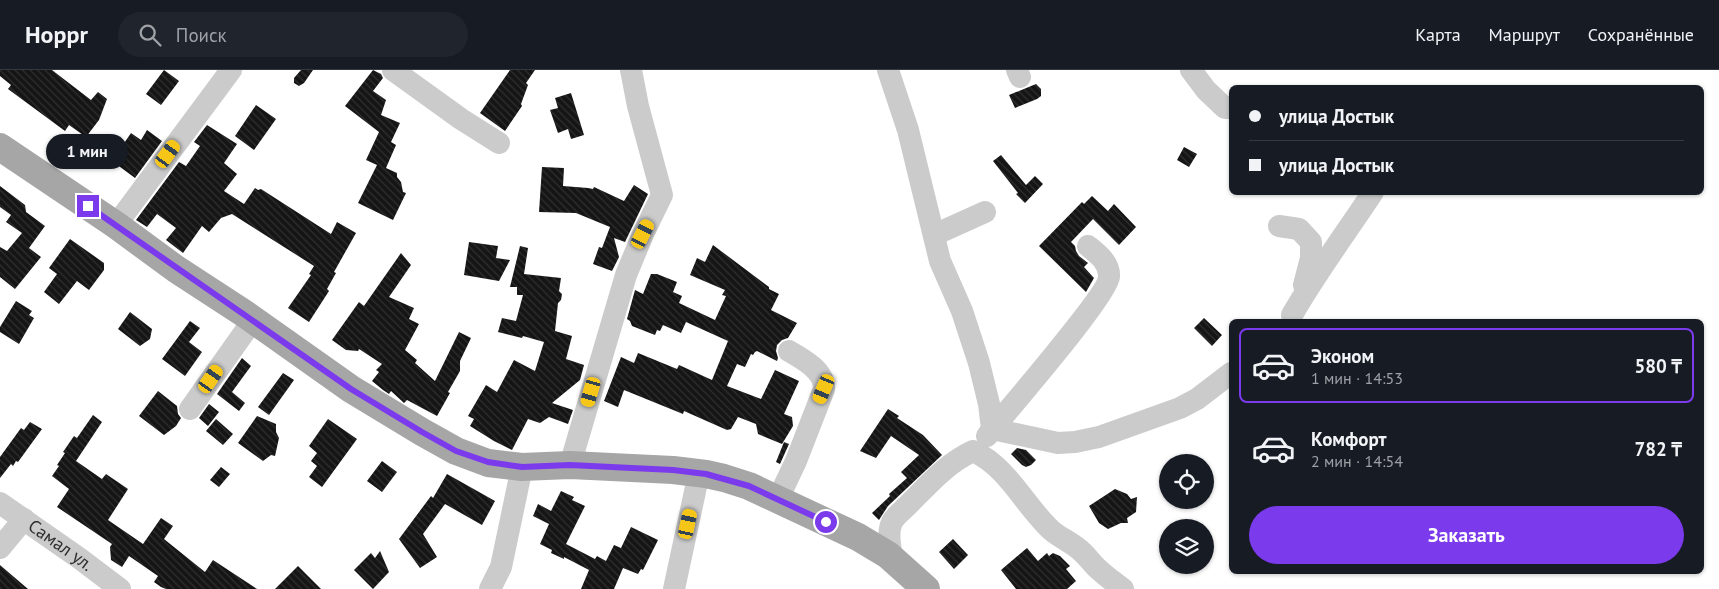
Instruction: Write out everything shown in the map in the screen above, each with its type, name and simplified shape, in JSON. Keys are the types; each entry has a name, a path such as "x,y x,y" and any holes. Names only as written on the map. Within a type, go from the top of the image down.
{"main road":[{"path":"0,147 116,225 176,269 351,389 456,451 488,462 522,467 570,465 673,470 699,473 749,486 858,536 893,560 926,589"}],"street":[{"path":"393,70 460,119 499,144"},
{"path":"570,465 626,275 662,195 641,121 631,70"},
{"path":"888,70 908,130 940,261 962,311 978,363 989,404 992,429"},
{"path":"1192,70 1206,90 1225,108 1229,108"},
{"path":"116,225 221,73"},
{"path":"1289,318 1371,195"},
{"path":"934,235 985,212"},
{"path":"1289,318 1304,286 1311,258 1311,242 1289,227 1324,239 1345,234"},
{"path":"893,560 890,548 892,521 940,472 962,456 973,451 1074,330 1105,288 1109,278 1107,265 1088,246"},
{"path":"190,409 253,320"},
{"path":"778,499 796,461 824,389 822,377 805,360 789,352"},
{"path":"992,429 1058,443 1099,437 1197,400 1229,374"},
{"path":"973,451 1000,469 1034,512 1053,531 1080,550 1096,567 1123,589"},
{"path":"490,589 501,568 522,467"},
{"path":"674,589 699,473"},
{"name":"Самал ул.","path":"0,503 120,589"},
{"path":"0,548 24,519"}],"building":[{"path":"0,70 52,70 91,100 98,92 107,99 99,120 86,137 69,125 65,131 8,89 11,85 0,76"},
{"path":"164,70 179,81 161,105 146,94"},
{"path":"301,70 313,70 304,83 299,86 294,83 294,78"},
{"path":"373,70 381,74 383,78 373,91 386,100 381,115 400,123 391,142 396,145 386,168 397,173 403,192 406,193 393,220 358,203 377,165 366,160 379,132 345,106"},
{"path":"510,70 535,70 526,83 528,85 521,104 522,106 505,131 480,113"},
{"path":"1036,84 1041,89 1041,96 1015,108 1009,95"},
{"path":"571,93 584,135 571,139 568,129 558,133 550,110 558,108 555,98"},
{"path":"256,105 276,119 254,150 235,136"},
{"path":"207,125 237,144 224,163 237,174 224,191 244,204 255,188 261,189 331,234 337,222 356,233 334,272 336,273 327,289 329,291 309,322 288,308 311,275 309,274 314,266 232,214 221,218 209,232 202,226 183,253 166,240 176,228 157,214 147,227 136,220 179,162 186,166 200,146 194,142"},
{"path":"147,130 162,141 135,178 112,161 131,133 141,140"},
{"path":"1184,147 1197,154 1189,167 1177,160"},
{"path":"1001,155 1026,185 1035,176 1043,184 1025,203 1016,194 1018,193 993,161"},
{"path":"542,167 564,168 563,186 593,189 594,187 624,201 634,185 648,194 625,242 614,238 619,257 612,271 593,264 599,247 602,248 610,227 576,213 539,212"},
{"path":"0,186 25,205 26,212 45,226 29,248 41,257 15,289 0,277 0,247 7,251 22,233 6,222 11,215 0,207"},
{"path":"1092,196 1108,211 1114,204 1136,227 1119,245 1093,219 1071,242 1079,256 1088,263 1084,267 1094,278 1086,292 1039,246 1082,202 1084,204"},
{"path":"70,239 104,263 104,270 89,290 77,281 59,304 44,292 57,274 49,268"},
{"path":"469,242 498,246 496,258 510,260 499,281 464,275"},
{"path":"713,245 769,287 769,289 779,294 771,310 797,323 788,338 782,340 777,345 777,361 757,351 753,355 751,354 745,367 737,364 727,386 761,399 775,370 799,381 784,414 792,417 793,426 782,444 758,434 756,424 738,417 731,429 727,430 684,411 683,414 624,390 618,407 604,401 621,357 634,363 638,353 677,369 679,365 712,380 728,341 686,322 681,333 663,325 660,331 657,330 655,335 632,326 627,319 635,290 643,294 651,274 657,274 677,282 673,292 682,296 679,303 715,320 726,296 722,295 725,290 690,275 697,258 705,262"},
{"path":"520,246 528,248 524,274 561,278 559,291 562,294 561,300 558,303 555,331 572,336 566,359 584,365 580,380 552,403 573,410 568,424 549,417 540,423 528,419 512,450 470,426 474,419 468,416 486,385 497,392 514,360 535,371 544,342 498,332 502,318 516,321 523,295 517,295 517,287 510,287"},
{"path":"401,253 411,265 389,297 414,308 409,319 419,324 405,350 417,360 415,363 435,381 459,332 471,338 460,361 460,371 437,416 407,400 404,403 391,391 389,394 383,390 372,381 379,372 376,370 382,364 359,349 358,351 346,350 332,340 359,302 364,306"},
{"path":"16,301 32,311 29,315 34,318 19,344 0,332 0,327"},
{"path":"130,312 152,329 150,339 140,346 118,329"},
{"path":"1204,318 1222,335 1212,346 1194,328"},
{"path":"190,321 200,328 189,342 202,352 185,376 162,359"},
{"path":"242,358 251,366 232,392 245,403 239,411 217,394"},
{"path":"283,373 294,380 269,415 258,407"},
{"path":"158,391 177,406 178,414 181,418 176,426 164,435 139,416"},
{"path":"209,404 219,412 208,426 199,418"},
{"path":"888,409 899,416 897,418 923,435 942,455 888,506 879,520 872,513 907,478 901,472 919,455 891,436 876,458 860,451"},
{"path":"93,415 102,422 76,461 102,479 106,474 128,489 108,520 143,544 161,518 173,526 164,539 205,572 213,560 257,589 166,589 161,587 154,582 158,576 129,556 122,567 111,560 110,547 112,544 57,507 69,489 52,476 65,453 63,452 74,436 77,438"},
{"path":"257,416 276,424 276,432 279,438 275,456 271,455 263,461 238,443"},
{"path":"216,419 233,434 223,445 206,431"},
{"path":"328,419 357,439 322,487 309,477 317,466 311,461 317,453 309,446"},
{"path":"30,422 42,429 18,462 16,461 13,466 11,464 0,478 0,457 21,428 24,430"},
{"path":"784,442 789,444 780,464 776,462"},
{"path":"1017,448 1026,450 1036,460 1026,467 1022,465 1011,454"},
{"path":"382,461 397,472 382,492 367,481"},
{"path":"221,467 230,474 219,487 210,480"},
{"path":"447,474 495,501 482,525 445,504 423,534 437,557 420,568 399,539 431,496 433,498"},
{"path":"1115,489 1127,494 1131,499 1137,497 1136,512 1127,518 1128,523 1121,523 1108,529 1099,523 1089,506"},
{"path":"561,491 574,497 572,500 585,506 566,544 595,559 597,556 606,561 614,545 621,548 631,527 658,540 643,570 641,569 638,574 623,568 614,589 581,589 589,570 564,557 564,559 551,553 552,550 540,544 549,524 533,516 538,504 551,511"},
{"path":"953,539 968,555 954,569 939,552"},
{"path":"1027,548 1038,561 1047,553 1049,556 1053,553 1060,556 1070,566 1066,569 1076,581 1067,589 1016,589 1001,570"},
{"path":"380,551 389,572 373,589 354,570 371,553 375,558"},
{"path":"0,565 28,589 0,589"},
{"path":"298,566 321,589 275,589"}],"route":[{"path":"88,206 351,389 456,451 488,462 522,467 570,465 673,470 706,474 749,486 826,522"}]}
